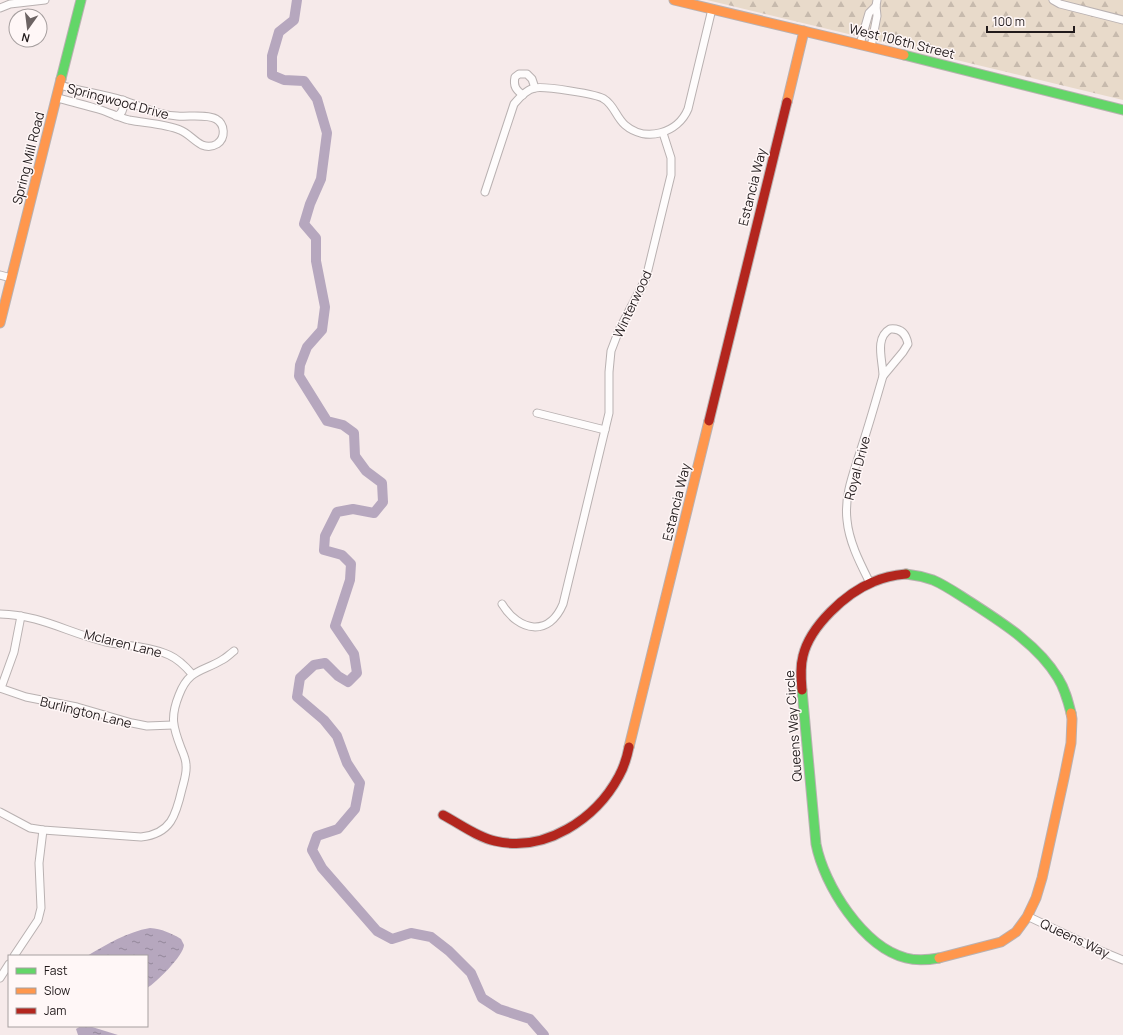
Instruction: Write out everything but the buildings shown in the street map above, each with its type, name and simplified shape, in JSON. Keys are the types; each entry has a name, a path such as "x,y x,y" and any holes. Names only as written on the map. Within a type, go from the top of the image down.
{"street":[{"path":"0,8 9,2 45,0"},
{"name":"Spring Mill Road","path":"0,323 81,0"},
{"name":"West 106th Street","path":"674,0 860,44 1123,110"},
{"path":"1053,0 1060,4 1123,20"},
{"path":"860,44 869,13 876,3"},
{"path":"871,47 877,16 876,3"},
{"path":"485,192 512,111 518,99 534,88 598,96 608,101 616,115 635,132 648,135 663,133 677,125 685,114 712,9"},
{"name":"Estancia Way","path":"443,815 484,837 495,841 508,844 534,842 564,831 577,823 603,800 619,776 638,710 804,31"},
{"path":"523,95 515,87 515,77 519,74 526,74 532,79 534,88"},
{"name":"Springwood Drive","path":"57,98 130,120 178,129 188,133 201,144 207,146 218,144 224,134 220,121 208,116 190,117 168,115 142,108 123,100 60,85"},
{"path":"116,116 121,113 123,100"},
{"name":"Winterwood","path":"502,604 507,612 518,622 524,626 531,627 541,626 549,622 558,614 560,609 605,430 610,401 609,372 611,351 619,330 646,278 672,175 671,158 663,133"},
{"path":"0,275 11,278"},
{"name":"Royal Drive","path":"870,583 848,530 847,501 851,481 883,376 880,344 882,336 890,329 899,330 905,335 908,344 883,376"},
{"path":"537,413 605,430"},
{"name":"Queens Way Circle","path":"906,574 926,577 944,585 1024,639 1044,659 1064,688 1070,703 1072,717 1072,743 1040,882 1027,916 1012,935 994,945 926,960 902,957 879,944 861,928 850,915 823,869 816,844 812,805 801,674 802,655 810,637 841,601 854,591 889,576 906,574"},
{"name":"Mclaren Lane","path":"0,614 21,616 43,621 107,642 147,649 169,655 175,658 192,674"},
{"path":"1,688 14,652 21,616"},
{"path":"0,812 30,828 43,830 141,836 151,836 162,831 172,820 178,809 186,771 185,759 174,732 173,725 174,712 179,694 186,681 192,674 220,661 234,650"},
{"name":"Burlington Lane","path":"1,688 26,697 77,707 132,723 147,726 173,725"},
{"path":"15,955 38,920 41,908 39,863 43,830"},
{"name":"Queens Way","path":"1027,916 1123,960"},
{"path":"0,978 8,966"}],"green space":[{"path":"707,0 1123,0 1123,100"}],"water":[{"path":"150,928 162,930 181,939 184,945 183,950 175,962 163,975 148,987 148,955 89,955 125,935"},
{"path":"79,1027 92,1027 118,1035 78,1035 76,1029"}],"waterway":[{"path":"297,0 294,20 279,32 272,56 272,75 284,80 304,81 317,99 327,133 321,179 310,204 304,224 316,238 316,261 325,307 322,330 307,347 300,365 299,376 327,421 343,425 354,433 355,456 366,471 382,483 383,502 374,513 353,509 337,512 325,536 324,550 342,555 351,564 350,580 335,626 354,654 357,673 348,682 338,676 325,663 314,665 300,678 297,697 324,720 337,736 347,763 360,783 355,809 338,829 317,836 312,850 322,868 377,931 392,939 411,933 431,937 449,951 471,973 482,998 499,1009 530,1019 544,1035"}],"traffic: fast":[{"path":"61,79 81,0"},
{"path":"904,55 1123,110"},
{"path":"906,574 930,579 943,585 996,619 1031,645 1050,666 1058,678 1071,713"},
{"path":"802,690 816,844 827,878 848,912 861,928 890,952 914,960 939,958"}],"traffic: slow":[{"path":"674,0 904,55"},
{"path":"787,102 804,31"},
{"path":"0,323 61,79"},
{"path":"629,747 709,421"},
{"path":"939,958 1001,942 1016,932 1027,917 1036,898 1042,878 1064,778 1071,743 1071,713"}],"traffic: jam":[{"path":"709,421 787,102"},
{"path":"802,690 801,668 803,656 813,633 821,622 841,602 863,587 877,580 906,574"},
{"path":"443,815 475,833 495,841 514,843 532,842 550,837 583,819 597,806 609,792 619,776 629,747"}]}
